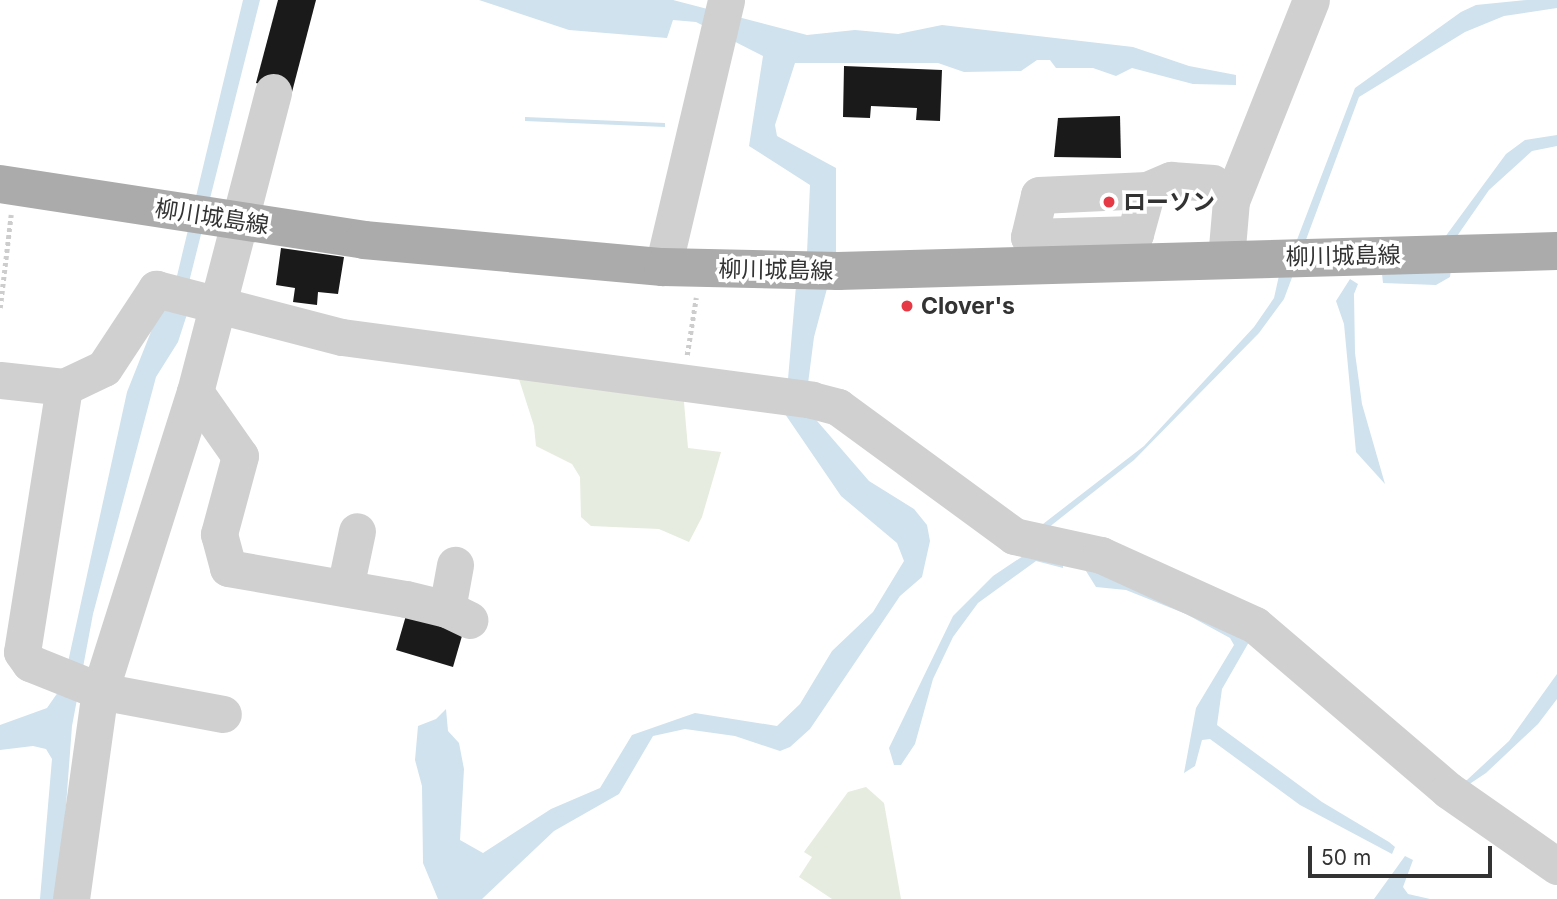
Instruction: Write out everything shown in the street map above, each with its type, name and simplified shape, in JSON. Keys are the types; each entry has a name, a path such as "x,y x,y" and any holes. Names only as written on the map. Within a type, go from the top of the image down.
{"main road":[{"name":"柳川城島線","path":"7,185 364,240 663,267 838,271 1029,251 1134,248 1226,259 1557,251"}],"street":[{"path":"1226,259 1231,201 1311,0"},
{"path":"663,267 723,16"},
{"path":"71,899 82,684 195,392 242,222 273,92"},
{"path":"1029,251 1039,195 1147,190 1171,180 1213,183"},
{"path":"1134,248 1147,190"},
{"path":"0,380 64,387 104,368 156,289 221,302 342,337 838,407 1014,536 1101,555 1255,625 1448,790 1557,866"},
{"path":"64,387 15,587 22,652 30,663 82,684 223,714"},
{"path":"195,392 240,456 219,534 228,568 405,599 459,615 456,565"},
{"path":"345,588 357,531"}],"path":[{"path":"0,308 7,185"},
{"path":"682,383 701,268"}],"shaded area":[{"path":"518,376 683,391 688,448 721,452 702,517 689,542 659,529 591,526 581,517 580,477 572,464 536,446 534,426"},
{"path":"866,787 884,803 901,899 832,899 799,877 812,857 804,852 848,792"}],"water":[{"path":"243,0 260,0 189,282 190,305 178,342 156,377 93,614 72,726 59,899 40,899 52,759 46,749 33,746 0,750 0,725 47,708 63,685 127,392 158,314 171,301"},
{"path":"479,0 673,0 807,35 855,30 898,34 942,25 1133,47 1189,66 1236,75 1236,85 1193,84 1132,68 1116,76 1093,68 1056,68 1050,60 1037,60 1021,71 964,72 938,63 795,63 775,125 777,136 836,168 836,255 814,337 805,407 869,481 914,509 927,525 930,541 922,577 900,596 810,729 790,747 780,751 735,736 685,729 653,736 619,794 554,831 482,899 438,899 423,863 422,786 415,760 418,726 436,719 446,709 448,731 459,743 464,769 460,840 483,853 551,809 600,788 632,735 695,713 777,726 800,704 832,651 873,612 904,561 897,543 841,496 785,414 796,286 807,253 810,185 749,146 763,56 696,22 673,20 667,38 569,30"},
{"path":"1557,0 1557,8 1504,16 1465,32 1359,97 1284,299 1259,333 1134,460 1048,528 1043,524 1144,446 1254,327 1274,298 1280,271 1295,245 1355,88 1461,12 1476,5"},
{"path":"525,117 665,123 665,127 525,121"},
{"path":"1557,135 1557,146 1532,151 1489,190 1455,239 1450,277 1436,285 1383,283 1382,274 1445,237 1506,154 1525,140"},
{"path":"1350,279 1358,284 1354,294 1355,353 1362,404 1385,484 1356,452 1344,324 1336,301"},
{"path":"1035,548 1063,554 1063,568 1036,561 978,603 953,637 933,679 915,744 901,765 894,765 889,748 953,616 993,576"},
{"path":"1087,561 1253,635 1222,689 1217,725 1322,802 1389,842 1395,847 1392,854 1300,805 1210,739 1202,740 1195,766 1184,773 1196,708 1234,645 1230,638 1186,614 1126,590 1096,587 1086,571"},
{"path":"1557,674 1557,699 1538,724 1486,773 1465,787 1459,782 1467,780 1509,741"},
{"path":"1405,856 1413,860 1403,887 1408,894 1430,899 1374,899"}],"building":[{"path":"278,0 316,0 292,92 256,83"},
{"path":"844,66 942,70 940,121 916,120 917,108 871,106 870,118 843,117"},
{"path":"1120,116 1121,158 1054,157 1058,118"},
{"path":"281,248 344,257 338,294 318,292 317,305 293,302 295,288 276,285"},
{"path":"407,612 464,629 453,667 396,650"}],"place":[{"name":"ローソン","path":"1109,202"},
{"name":"Clover's","path":"907,306"}]}
